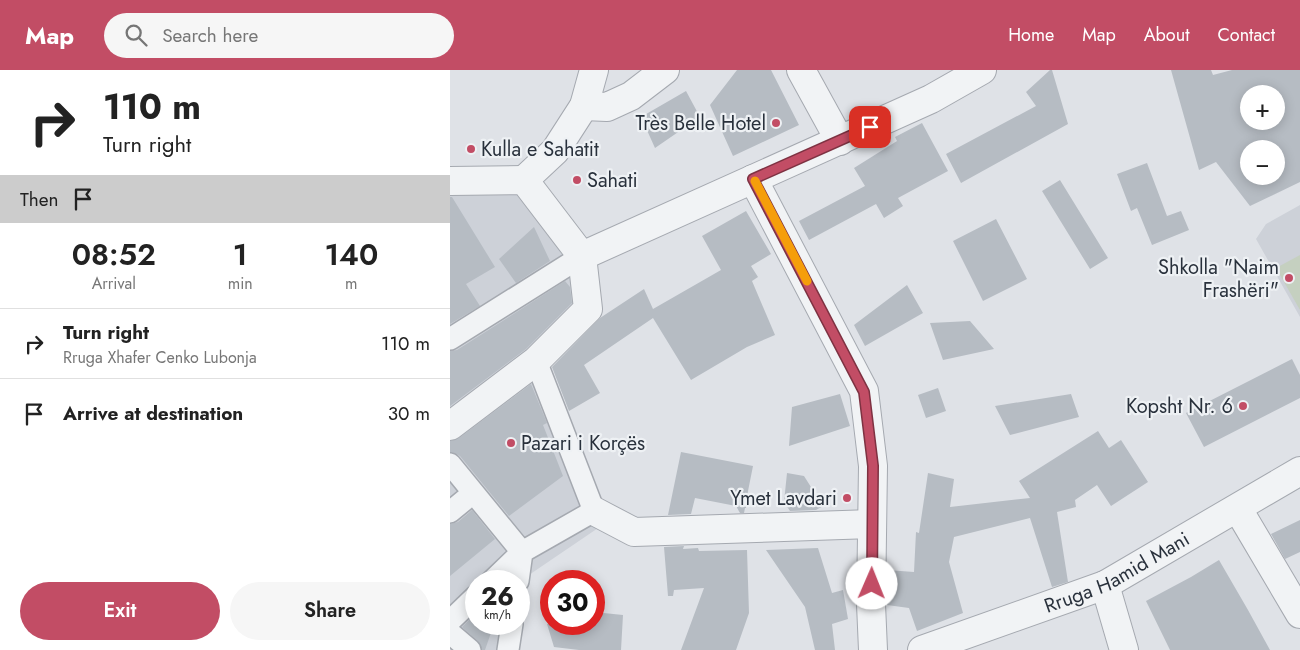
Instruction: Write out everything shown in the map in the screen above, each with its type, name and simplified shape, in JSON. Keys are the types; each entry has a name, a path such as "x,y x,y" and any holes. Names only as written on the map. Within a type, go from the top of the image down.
{"street":[{"path":"450,181 524,180 555,151 584,106 594,70"},
{"path":"584,106 607,107 631,96 665,70"},
{"path":"801,70 840,141"},
{"path":"450,339 582,256 931,99 982,70"},
{"path":"753,179 864,392 873,466 871,604 873,650"},
{"path":"450,426 536,361 588,309 582,256 524,180"},
{"path":"536,361 594,511 634,532 872,524"},
{"path":"450,464 522,552 520,570"},
{"name":"Rruga Hamid Mani","path":"922,650 1105,585 1300,471"},
{"path":"450,512 473,493"},
{"path":"1238,508 1300,614"},
{"path":"503,570 522,552 594,511"},
{"path":"1105,585 1124,650"},
{"path":"450,622 465,607"},
{"path":"450,633 470,650"},
{"path":"508,650 510,635"}],"shaded area":[{"name":"Pazari i Korçës","path":"450,188 521,189 595,308 539,362 604,524 530,574 530,570 465,570 465,635 515,635 513,650 450,650"},
{"name":"Shkolla \"Naim Frashëri\"","path":"1300,205 1300,317 1256,239 1266,224"}],"green space":[{"path":"1300,255 1300,310 1276,268"}],"building":[{"path":"737,70 771,70 799,125 733,156 710,105"},
{"path":"1052,70 1068,124 961,183 946,154 1036,106 1026,92"},
{"path":"1171,70 1211,70 1213,75 1232,70 1300,70 1300,182 1250,206 1216,162 1199,170"},
{"path":"686,91 700,117 655,148 641,117"},
{"path":"922,123 948,171 898,198 903,206 884,218 876,204 809,240 799,221 865,186 854,168 897,141 895,137"},
{"path":"1147,163 1167,216 1181,211 1189,230 1152,245 1137,208 1131,211 1117,174"},
{"path":"1060,180 1108,258 1090,269 1042,191"},
{"path":"450,197 452,197 495,267 466,284 480,306 450,324"},
{"path":"746,211 771,254 751,266 758,277 752,281 775,335 747,347 691,380 653,318 584,365 600,393 569,411 552,367 600,318 644,289 653,309 721,270 702,236"},
{"path":"996,219 1027,279 983,301 953,241"},
{"path":"534,227 550,261 516,283 499,259"},
{"path":"565,281 570,287 572,303 526,349 450,406 450,351 457,350"},
{"path":"907,285 923,313 865,346 854,325"},
{"path":"970,321 994,349 943,360 930,323"},
{"name":"Kopsht Nr. 6","path":"1292,359 1300,375 1300,398 1204,447 1186,413"},
{"path":"531,384 547,423 543,425 563,476 509,516 460,456 450,452 450,441 459,438"},
{"path":"938,388 946,411 926,418 918,395"},
{"path":"840,394 850,426 789,446 792,407"},
{"path":"1071,394 1079,417 1010,435 995,406"},
{"path":"1098,431 1109,448 1121,440 1148,482 1111,506 1097,485 1075,500 1076,507 1057,512 1068,582 1052,587 1030,518 954,537 949,562 963,613 917,631 909,608 887,605 887,570 914,572 916,532 919,533 928,473 954,479 950,507 1030,498 1019,481"},
{"path":"681,452 753,466 744,513 740,513 736,506 695,498 691,514 668,515"},
{"path":"787,473 804,476 823,506 816,510 790,511 784,502"},
{"path":"472,510 495,539 450,576 450,524 458,522"},
{"path":"1300,520 1300,552 1285,559 1271,534"},
{"path":"684,546 683,549 698,548 699,551 747,550 749,613 736,650 681,650 704,588 674,590 673,596 668,596 664,547"},
{"path":"818,548 832,593 843,590 848,619 832,624 835,650 815,650 805,607 766,550"},
{"path":"1219,560 1270,650 1170,650 1146,601"},
{"path":"605,613 623,615 621,650 579,650 554,647 550,635 605,635"},
{"path":"471,635 490,635 485,650 482,650 478,641"}],"slow traffic":[{"path":"755,181 807,281"}],"place":[{"name":"Très Belle Hotel","path":"776,123"},
{"name":"Kulla e Sahatit","path":"471,149"},
{"name":"Sahati","path":"577,180"},
{"name":"Shkolla \"Naim Frashëri\"","path":"1289,278"},
{"name":"Kopsht Nr. 6","path":"1243,406"},
{"name":"Pazari i Korçës","path":"511,443"},
{"name":"Ymet Lavdari","path":"847,498"}],"route":[{"path":"870,127 753,179 864,392 873,466 872,584"}]}
